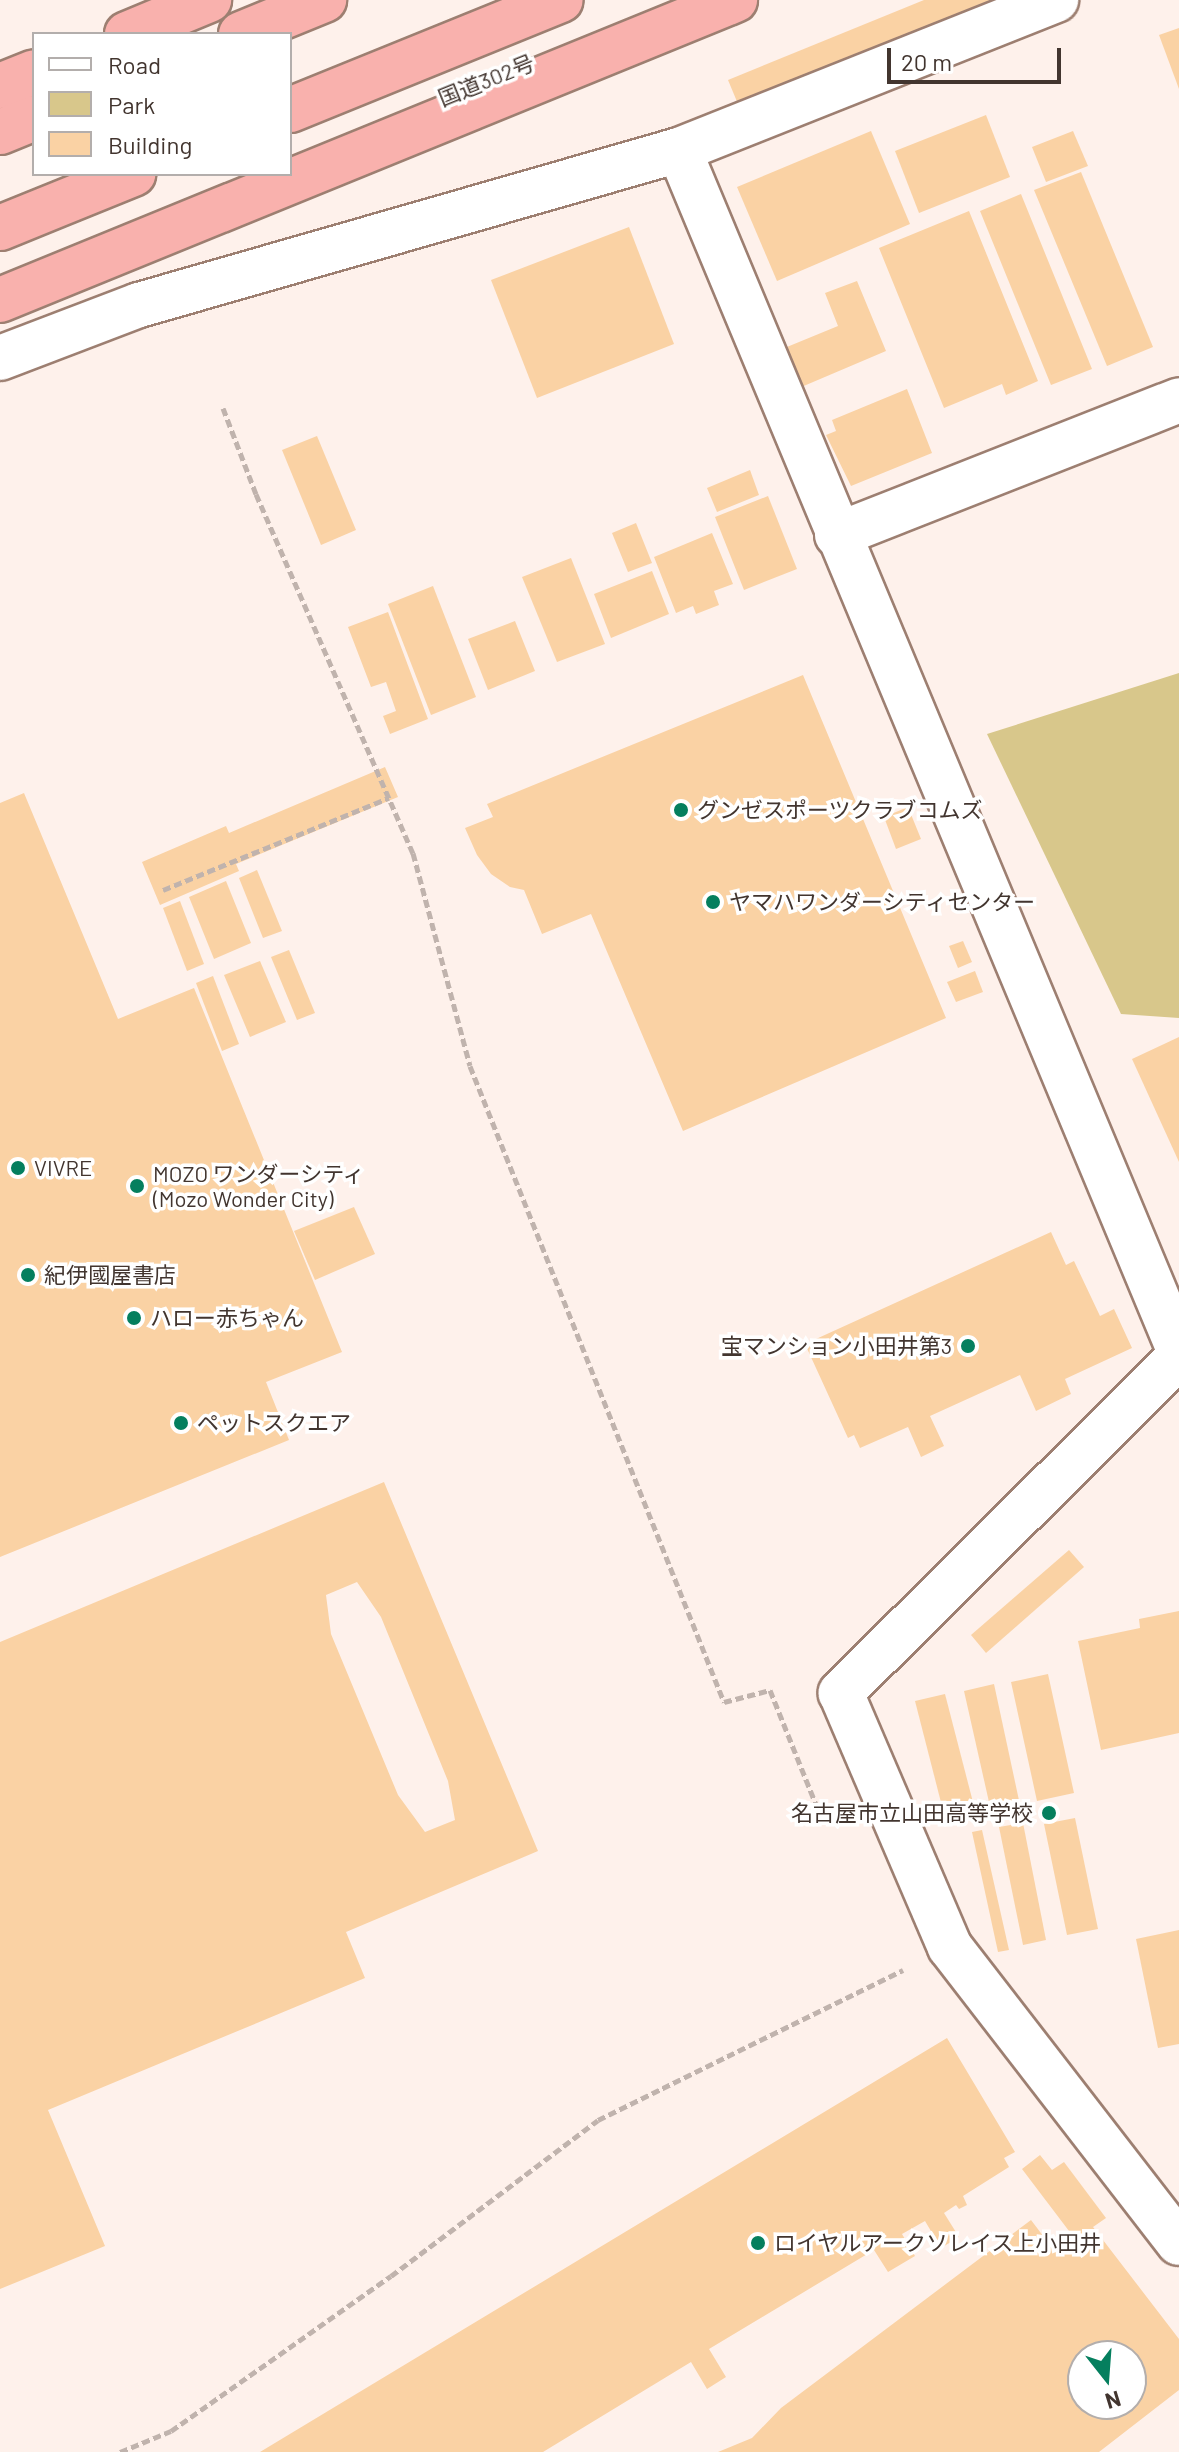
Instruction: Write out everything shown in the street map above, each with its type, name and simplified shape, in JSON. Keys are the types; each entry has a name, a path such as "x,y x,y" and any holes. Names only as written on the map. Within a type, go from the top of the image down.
{"highway":[{"path":"132,32 209,0"},
{"path":"246,32 324,0"},
{"path":"292,109 561,0"},
{"name":"国道302号","path":"292,159 682,0"},
{"path":"0,300 735,0"},
{"path":"0,86 32,73"},
{"path":"0,132 32,119"},
{"path":"0,228 128,176"},
{"path":"0,278 250,176"}],"street":[{"path":"0,358 139,305 679,150 1056,0"},
{"path":"679,150 1179,1350"},
{"path":"837,535 1179,400"},
{"path":"1179,1357 841,1693 950,1947 1179,2243"}],"path":[{"path":"223,408 413,853 470,1066 724,1702 770,1690 819,1812 839,1807"},
{"path":"163,890 389,798"},
{"path":"120,2452 171,2431 391,2276 598,2120 950,1947"},
{"path":"899,1956 904,1970"}],"green space":[{"path":"1179,673 1179,1018 1121,1014 987,734"}],"building":[{"path":"924,0 991,0 738,104 728,80"},
{"path":"1179,28 1179,89 1159,35"},
{"path":"986,115 1010,177 919,213 895,151"},
{"path":"871,131 910,224 777,281 737,187"},
{"path":"1073,131 1088,166 1046,182 1032,147"},
{"path":"1081,172 1153,347 1107,366 1034,190"},
{"path":"1021,194 1092,369 1051,385 980,211"},
{"path":"969,211 1038,381 1006,395 1002,384 944,408 879,248"},
{"path":"629,227 674,344 537,398 491,280"},
{"path":"857,281 886,351 799,388 782,349 838,326 825,293"},
{"path":"907,389 932,453 851,486 826,435 836,431 832,420"},
{"path":"317,436 356,530 321,545 282,450"},
{"path":"750,470 759,495 717,512 707,488"},
{"path":"768,496 797,569 744,590 715,517"},
{"path":"636,523 652,563 628,572 612,533"},
{"path":"712,533 733,584 714,591 719,605 696,614 693,606 676,613 654,557"},
{"path":"571,558 605,644 557,662 522,577"},
{"path":"652,571 669,614 611,638 594,594"},
{"path":"433,586 476,697 431,715 388,604"},
{"path":"388,612 428,719 390,734 383,716 396,711 386,682 371,687 348,627"},
{"path":"515,621 535,671 488,690 468,639"},
{"name":"ヤマハワンダーシティセンター","path":"803,675 946,1018 683,1131 591,914 542,934 524,890 510,887 491,874 477,855 465,828 493,817 487,804"},
{"path":"385,767 398,797 236,864 239,871 160,905 142,862 226,826 229,833"},
{"name":"MOZO ワンダーシティ (Mozo Wonder City)","path":"24,793 118,1019 194,988 342,1352 266,1382 289,1440 0,1557 0,803"},
{"path":"908,807 921,839 896,849 884,817"},
{"path":"257,870 282,931 263,938 239,878"},
{"path":"226,881 251,943 214,959 189,897"},
{"path":"180,901 204,964 187,971 163,908"},
{"path":"963,941 972,962 958,968 949,946"},
{"path":"289,950 315,1013 297,1020 271,957"},
{"path":"260,961 286,1022 250,1037 224,975"},
{"path":"975,971 983,992 956,1002 947,982"},
{"path":"213,976 239,1044 222,1051 196,983"},
{"path":"1179,1037 1179,1162 1132,1059"},
{"path":"354,1207 375,1254 315,1280 294,1231"},
{"name":"宝マンション小田井第3","path":"1051,1232 1066,1265 1074,1261 1100,1316 1114,1309 1132,1348 1065,1379 1071,1394 1036,1411 1020,1375 930,1416 944,1446 921,1457 908,1427 860,1448 854,1435 848,1438 805,1344"},
{"path":"384,1482 538,1851 346,1932 365,1978 48,2110 105,2246 0,2289 0,1642","holes":["357,1582 381,1617 448,1781 455,1820 425,1832 398,1795 331,1634 326,1595"]},
{"path":"1069,1550 1084,1567 986,1653 971,1635"},
{"path":"1179,1611 1179,1733 1101,1750 1078,1641 1140,1628 1139,1619"},
{"path":"1048,1674 1074,1793 1037,1801 1011,1682"},
{"path":"994,1684 1020,1805 991,1811 964,1691"},
{"path":"945,1694 975,1810 945,1818 915,1701"},
{"path":"1075,1818 1098,1929 1067,1935 1044,1824"},
{"path":"1023,1823 1046,1940 1023,1945 999,1827"},
{"path":"982,1830 1009,1950 998,1952 972,1832"},
{"path":"1179,1930 1179,2044 1158,2048 1136,1939"},
{"name":"ロイヤルアークソレイス上小田井","path":"947,2038 1015,2152 1004,2158 1009,2167 963,2196 967,2205 959,2209 956,2205 944,2213 959,2237 941,2248 925,2221 902,2234 915,2256 888,2272 874,2250 709,2349 726,2377 707,2389 691,2362 543,2452 260,2452"},
{"path":"1040,2155 1052,2170 1064,2162 1106,2218 1093,2227 1179,2339 1179,2390 1147,2415 1147,2340 1067,2340 1067,2420 1140,2420 1099,2452 718,2452 752,2438 781,2408 1031,2220 1050,2245 1069,2231 1022,2169"}],"place":[{"name":"グンゼスポーツクラブコムズ","path":"681,810"},
{"name":"ヤマハワンダーシティセンター","path":"713,902"},
{"name":"VIVRE","path":"18,1168"},
{"name":"MOZO ワンダーシティ (Mozo Wonder City)","path":"137,1186"},
{"name":"紀伊國屋書店","path":"28,1275"},
{"name":"ハロー赤ちゃん","path":"134,1318"},
{"name":"宝マンション小田井第3","path":"968,1346"},
{"name":"ペットスクエア","path":"181,1423"},
{"name":"名古屋市立山田高等学校","path":"1049,1813"},
{"name":"ロイヤルアークソレイス上小田井","path":"758,2243"}]}
